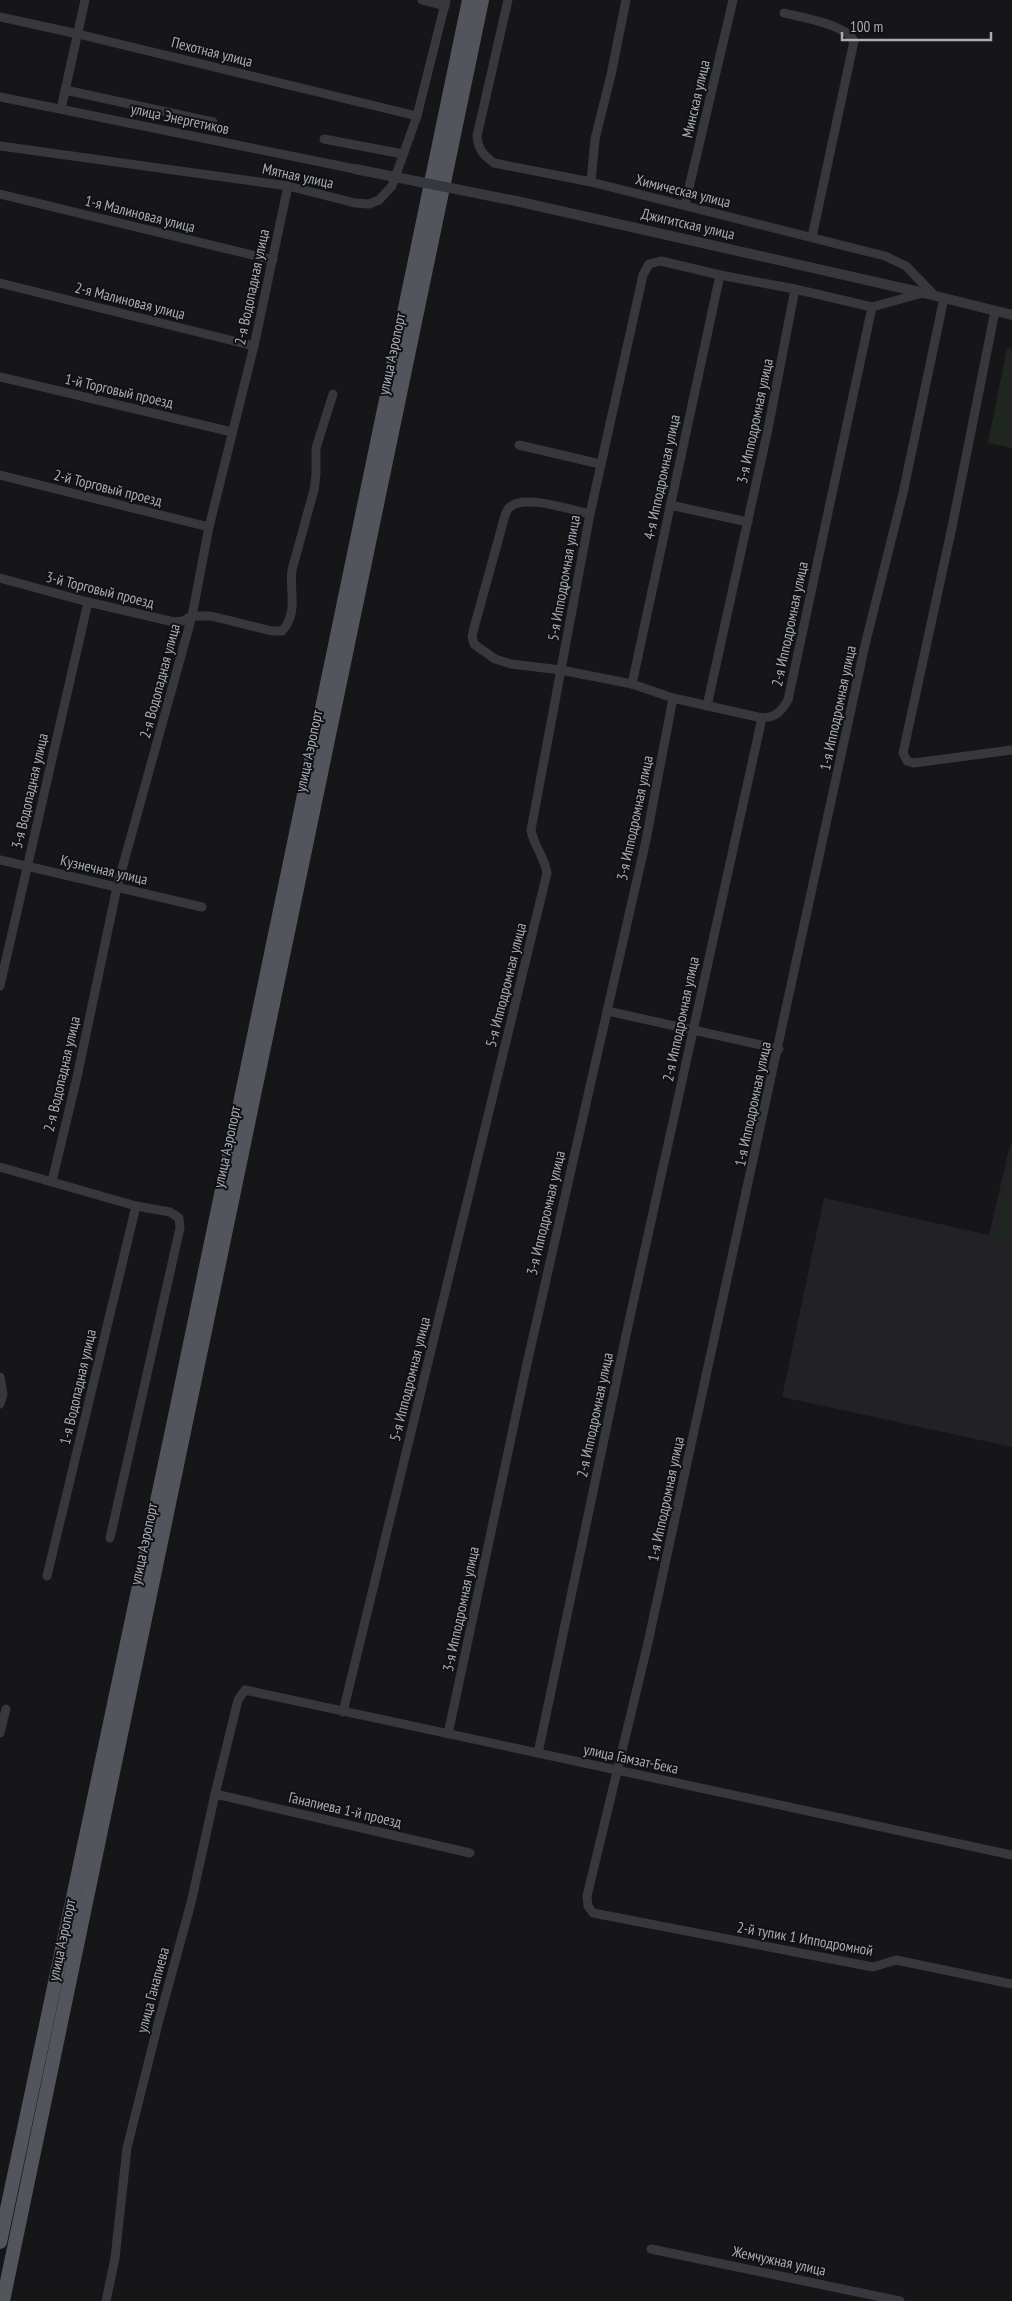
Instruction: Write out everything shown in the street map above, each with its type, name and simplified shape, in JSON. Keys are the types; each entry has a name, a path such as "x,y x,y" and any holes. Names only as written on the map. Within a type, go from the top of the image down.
{"main road":[{"name":"улица Аэропорт","path":"0,2242 176,1411 469,0"},
{"name":"улица Аэропорт","path":"3,2301 482,0"}],"street":[{"path":"60,109 84,0"},
{"path":"422,0 445,3"},
{"name":"Химическая улица","path":"508,0 477,136 477,145 483,155 494,163 591,182 885,256 906,266 940,297"},
{"path":"591,182 595,139 612,75 626,0"},
{"name":"Минская улица","path":"685,205 732,0"},
{"name":"Мятная улица","path":"0,146 288,186 355,203 369,204 379,200 392,186 417,116 445,3"},
{"path":"784,13 842,29 851,35 854,40 812,238"},
{"name":"Пехотная улица","path":"0,18 78,34 417,116"},
{"path":"65,90 212,122"},
{"name":"улица Энергетиков","path":"0,96 355,169"},
{"path":"324,139 403,154"},
{"name":"Джигитская улица","path":"355,169 516,201 924,293 1012,315"},
{"name":"2-я Водопадная улица","path":"52,1181 77,1077 117,887 192,616 209,527 254,346 288,186"},
{"name":"1-я Малиновая улица","path":"0,194 273,260"},
{"name":"5-я Ипподромная улица","path":"343,1712 547,873 545,860 533,841 531,830 600,464 643,275 649,264 661,261 720,275"},
{"path":"720,275 795,289 872,307 924,293"},
{"name":"4-я Ипподромная улица","path":"632,684 720,275"},
{"name":"2-я Малиновая улица","path":"0,283 254,346"},
{"name":"3-я Ипподромная улица","path":"707,706 768,429 795,289"},
{"name":"1-я Ипподромная улица","path":"593,1913 588,1906 587,1896 647,1647 779,1049 859,674 903,493 940,297"},
{"name":"2-я Ипподромная улица","path":"538,1753 626,1335 762,718 774,717 782,711 788,700 872,307"},
{"path":"995,311 952,526 903,753 907,760 914,763 1012,750"},
{"name":"1-й Торговый проезд","path":"0,376 232,432"},
{"name":"3-й Торговый проезд","path":"0,578 88,602 174,622 183,621 192,616 210,616 272,631 282,631 287,624 294,596 291,580 292,570 314,490 316,448 333,394"},
{"path":"519,445 600,464"},
{"name":"2-й Торговый проезд","path":"0,475 209,527"},
{"path":"590,514 533,501 520,501 509,507 504,518 472,637 474,644 495,659 511,664 561,670 632,684 673,698 762,718"},
{"path":"670,506 748,522"},
{"name":"3-я Водопадная улица","path":"0,986 88,602"},
{"name":"3-я Ипподромная улица","path":"448,1734 526,1368 646,840 673,698"},
{"name":"Кузнечная улица","path":"0,860 202,907"},
{"path":"606,1012 779,1049"},
{"path":"0,1167 136,1206 170,1212 179,1218 180,1228 110,1538"},
{"name":"1-я Водопадная улица","path":"47,1576 136,1206"},
{"path":"0,1377 3,1394 0,1404"},
{"name":"улица Гамзат-Бека","path":"245,1690 1012,1854"},
{"name":"улица Ганапиева","path":"106,2301 115,2258 127,2148 191,1903 214,1794 238,1700 245,1690"},
{"path":"0,1733 6,1709"},
{"name":"Ганапиева 1-й проезд","path":"214,1794 470,1854"},
{"name":"2-й тупик 1 Ипподромной","path":"593,1913 873,1967 896,1960 1012,1984"},
{"name":"Жемчужная улица","path":"651,2249 900,2301"}],"shaded area":[{"path":"1007,348 1012,349 1012,448 988,443"},
{"path":"1010,1145 1012,1145 1012,1447 782,1397 824,1198 989,1235"},
{"path":"1012,1159 1012,1241 995,1237"}]}
